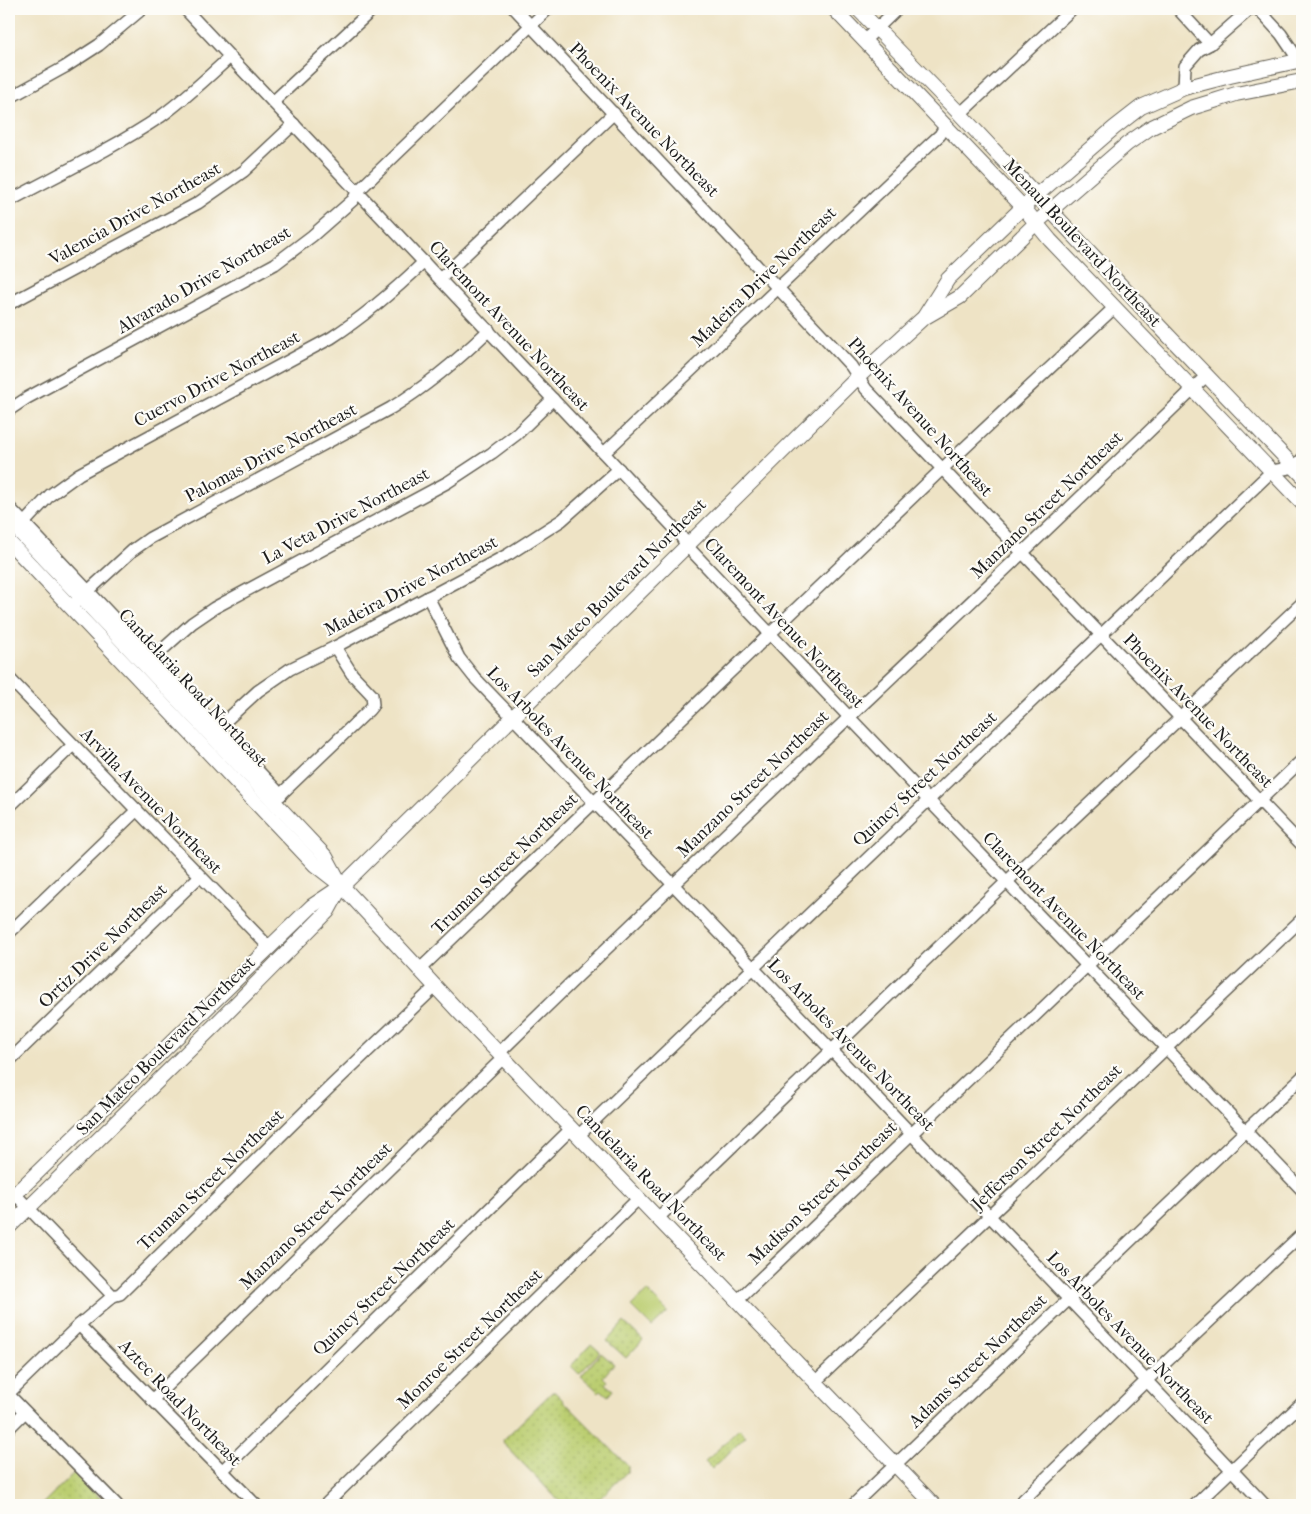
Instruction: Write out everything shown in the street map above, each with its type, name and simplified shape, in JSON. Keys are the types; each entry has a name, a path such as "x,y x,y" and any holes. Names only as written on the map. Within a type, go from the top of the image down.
{"main road":[{"name":"Menaul Boulevard Northeast","path":"834,9 946,125 1115,307 1302,503"},
{"name":"Menaul Boulevard Northeast","path":"858,9 960,114 1161,328 1300,467"},
{"name":"San Mateo Boulevard Northeast","path":"922,319 948,279 1023,207 1114,128 1142,107 1184,88 1230,76 1302,62"},
{"name":"San Mateo Boulevard Northeast","path":"12,1197 312,906 342,886 858,377 922,319 960,297 1036,223 1127,144 1150,128 1191,108 1214,100 1302,81"},
{"path":"904,83 921,92 947,111 960,114"},
{"path":"946,125 948,120 952,120 983,139"},
{"path":"1115,307 1120,305 1129,309 1144,323 1161,328"},
{"name":"Candelaria Road Northeast","path":"9,521 22,528 277,798 326,857 342,886"},
{"name":"Candelaria Road Northeast","path":"9,543 263,811 315,865 342,886 435,987 934,1505"},
{"name":"San Mateo Boulevard Northeast","path":"9,1227 328,911 342,886"},
{"path":"217,1023 233,997 267,963 271,954 269,947"}],"street":[{"path":"9,98 65,67 99,45 142,9"},
{"path":"273,102 373,9"},
{"name":"Phoenix Avenue Northeast","path":"514,9 778,288 850,366 867,390 942,470 1302,845"},
{"name":"Alvarado Drive Northeast","path":"9,410 27,398 275,264 292,252 353,200 358,191 548,9"},
{"path":"864,41 897,9"},
{"path":"960,114 1072,9"},
{"path":"1178,9 1210,44"},
{"path":"1184,88 1184,66 1199,50 1210,44 1250,9"},
{"path":"1258,9 1281,34 1302,62"},
{"name":"Claremont Avenue Northeast","path":"192,11 230,57 619,469 678,533 687,546 1302,1190"},
{"path":"9,201 126,138 160,116 190,94 230,57"},
{"path":"440,279 614,113"},
{"name":"Valencia Drive Northeast","path":"9,304 198,203 244,170 294,124"},
{"name":"Madeira Drive Northeast","path":"604,454 929,145 946,125"},
{"name":"Cuervo Drive Northeast","path":"9,543 50,496 86,470 343,330 380,302 424,262"},
{"name":"Truman Street Northeast","path":"420,970 770,634 1115,307"},
{"name":"Palomas Drive Northeast","path":"70,607 150,538 349,432 408,398 428,385 456,362 489,330"},
{"name":"Manzano Street Northeast","path":"152,1400 673,885 1023,554 1207,375"},
{"name":"La Veta Drive Northeast","path":"152,659 192,623 214,608 466,471 517,434 553,399"},
{"path":"1272,472 1300,467"},
{"name":"Madeira Drive Northeast","path":"218,728 267,684 290,669 509,554 562,520 619,469"},
{"name":"Quincy Street Northeast","path":"222,1471 575,1132 753,967 1272,472"},
{"path":"9,506 22,528"},
{"path":"85,594 152,659 218,728 277,798"},
{"name":"Los Arboles Avenue Northeast","path":"428,597 466,668 1265,1505"},
{"path":"658,1218 1007,882 1302,603"},
{"path":"263,811 373,705 372,695 352,674 335,647"},
{"name":"Arvilla Avenue Northeast","path":"9,678 269,947"},
{"path":"9,807 74,745"},
{"name":"Madison Street Northeast","path":"738,1300 910,1133 1302,760"},
{"path":"9,933 137,810"},
{"name":"Ortiz Drive Northeast","path":"9,1061 200,876"},
{"name":"Jefferson Street Northeast","path":"816,1381 1302,919"},
{"name":"Truman Street Northeast","path":"9,1394 79,1325 113,1296 120,1294 322,1095 435,987"},
{"name":"Adams Street Northeast","path":"852,1505 1302,1077"},
{"path":"12,1197 28,1208 113,1296"},
{"name":"Monroe Street Northeast","path":"325,1505 638,1199"},
{"path":"1018,1505 1302,1234"},
{"name":"Aztec Road Northeast","path":"79,1325 256,1505"},
{"path":"9,1394 117,1505"},
{"path":"1195,1505 1302,1402"},
{"path":"9,1428 25,1412"}],"green space":[{"path":"647,1291 668,1312 652,1327 631,1306"},
{"path":"624,1322 643,1340 626,1358 607,1341"},
{"path":"591,1344 600,1352 579,1374 571,1366"},
{"path":"601,1353 614,1364 603,1377 607,1381 605,1384 613,1390 608,1396 601,1390 599,1392 581,1376"},
{"path":"552,1392 555,1392 628,1466 628,1471 593,1505 563,1505 504,1444 503,1440"},
{"path":"739,1429 746,1436 712,1469 705,1462"},
{"path":"75,1472 107,1505 41,1505"}]}
